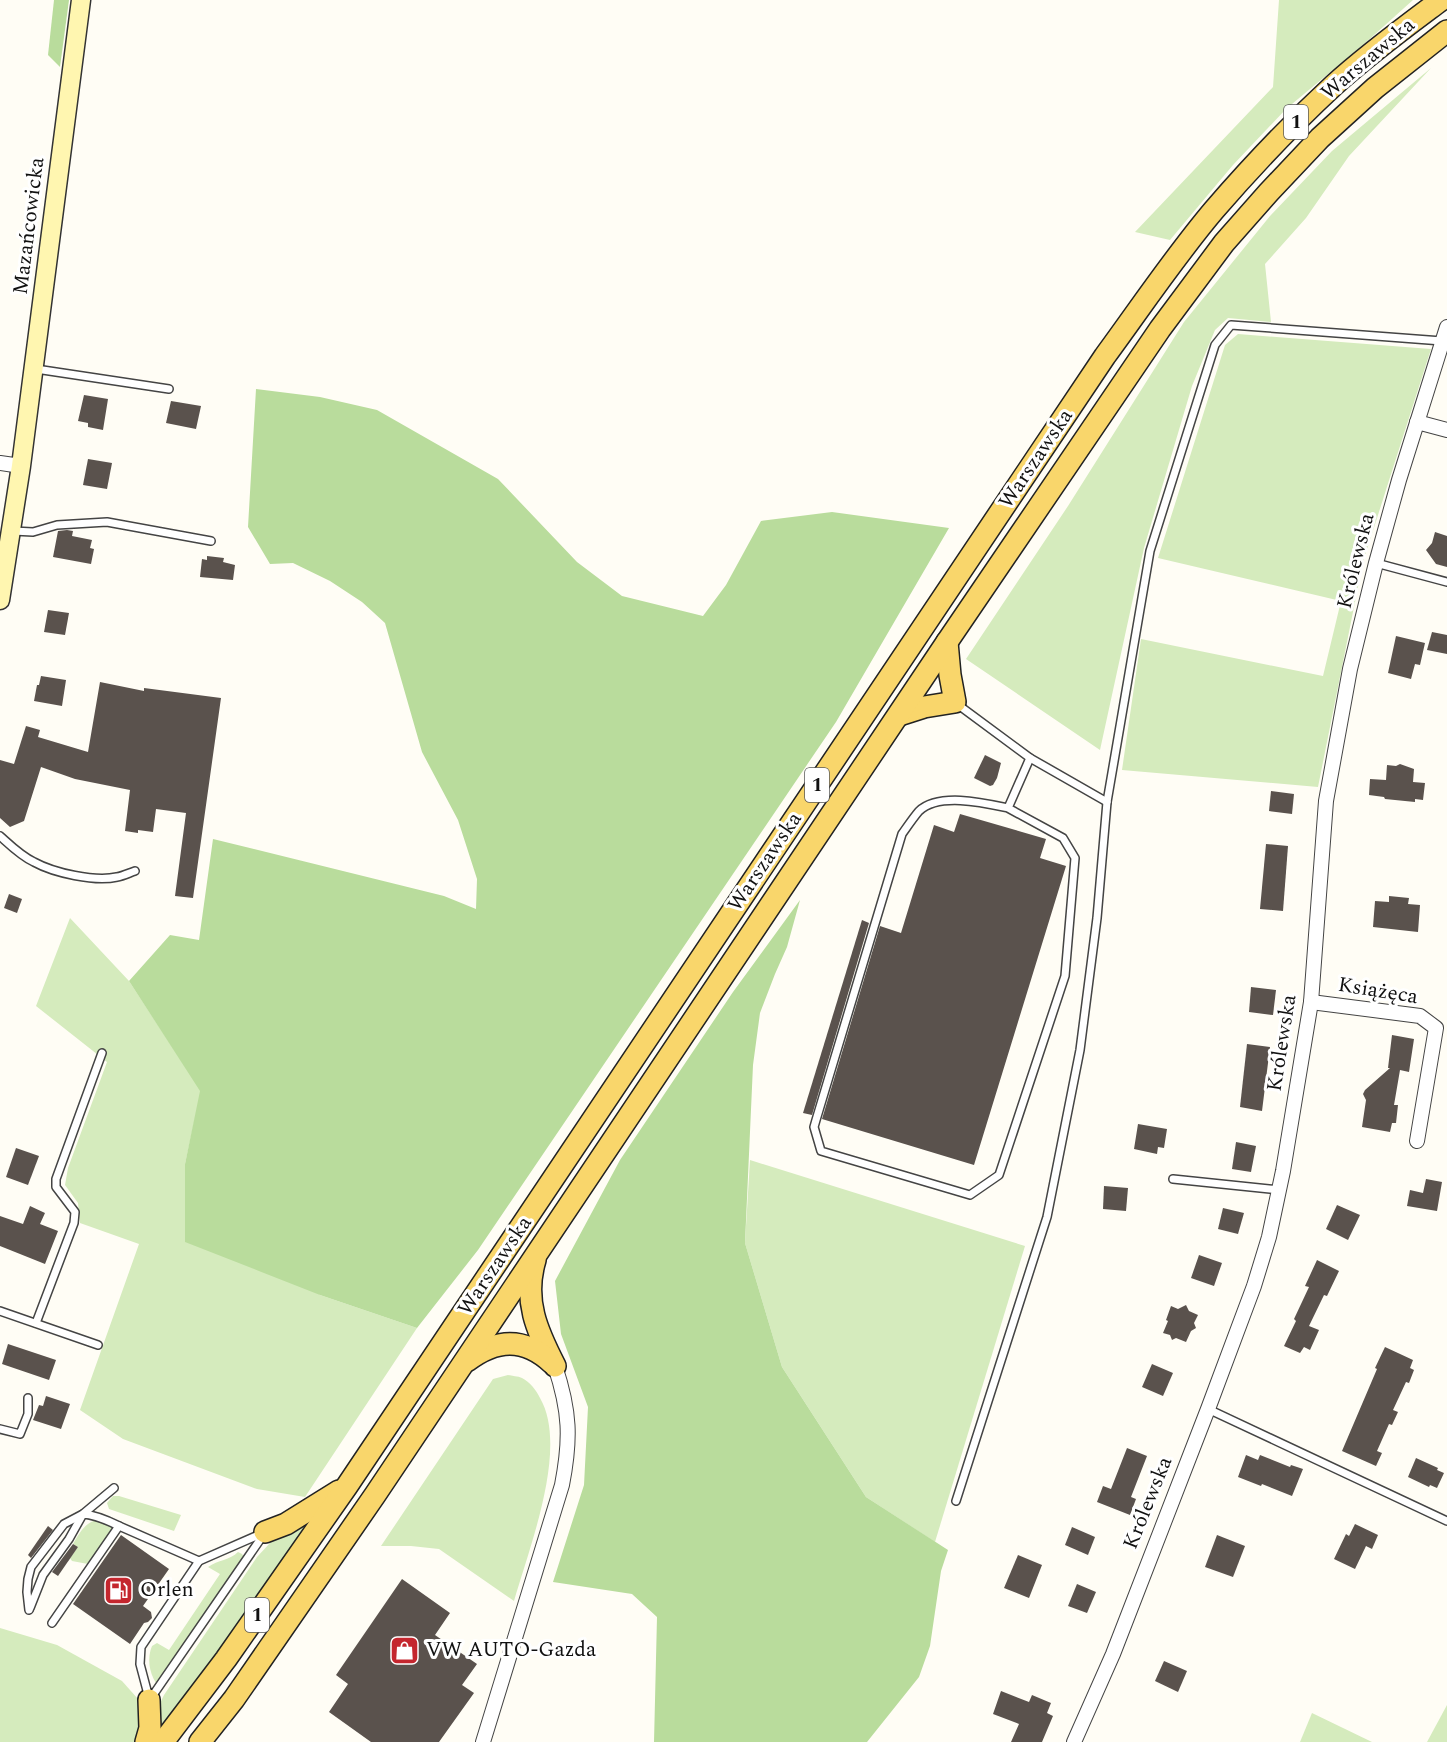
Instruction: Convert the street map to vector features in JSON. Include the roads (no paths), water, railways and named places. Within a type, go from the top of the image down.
[{"type":"main road","name":"Warszawska","points":[[163,1742],[226,1659],[347,1486],[1105,356],[1171,264],[1213,211],[1294,123],[1336,83],[1442,0]]},
{"type":"main road","name":"Warszawska","points":[[200,1742],[234,1699],[286,1625],[1154,338],[1224,243],[1320,138],[1375,88],[1447,31]]},
{"type":"main road","points":[[898,715],[924,707],[955,702],[947,642]]},
{"type":"main road","points":[[537,1254],[531,1281],[532,1308],[538,1333],[555,1366]]},
{"type":"main road","points":[[457,1373],[466,1361],[478,1352],[506,1344],[531,1348],[555,1366]]},
{"type":"main road","points":[[265,1532],[286,1524],[347,1486]]},
{"type":"main road","points":[[146,1742],[150,1728],[149,1700]]},
{"type":"street","name":"Mazańcowicka","points":[[0,600],[21,466],[81,0]]},
{"type":"street","name":"Królewska","points":[[1074,1742],[1113,1654],[1208,1408],[1254,1286],[1269,1237],[1311,1002],[1326,801],[1350,669],[1376,563],[1447,327]]},
{"type":"street","points":[[1417,422],[1447,430]]},
{"type":"street","points":[[0,463],[21,466]]},
{"type":"street","name":"Książęca","points":[[1311,1002],[1420,1016],[1442,1029],[1417,1141]]},
{"type":"street","points":[[483,1742],[562,1485],[568,1458],[567,1412],[555,1366]]},
{"type":"lane","points":[[957,1501],[1047,1217],[1080,1050],[1097,918],[1107,802],[1150,550],[1215,345],[1231,325],[1442,341]]},
{"type":"lane","points":[[33,369],[169,389]]},
{"type":"lane","points":[[11,531],[33,532],[57,525],[107,522],[211,541]]},
{"type":"lane","points":[[1376,563],[1447,582]]},
{"type":"lane","points":[[955,702],[1030,758],[1107,802]]},
{"type":"lane","points":[[1008,808],[1030,758]]},
{"type":"lane","points":[[940,801],[972,801],[1008,808],[1063,838],[1075,858],[1065,976],[999,1175],[970,1195],[821,1151],[814,1127],[902,834],[921,810],[940,801]]},
{"type":"lane","points":[[0,836],[34,862],[58,871],[89,878],[115,878],[135,871]]},
{"type":"lane","points":[[36,1323],[74,1223],[75,1212],[56,1186],[56,1179],[102,1053]]},
{"type":"lane","points":[[1173,1179],[1279,1190]]},
{"type":"lane","points":[[0,1311],[98,1345]]},
{"type":"lane","points":[[0,1429],[20,1434],[28,1414],[28,1398]]},
{"type":"lane","points":[[1208,1408],[1447,1521]]},
{"type":"lane","points":[[83,1514],[69,1539],[43,1575],[29,1610],[27,1592],[31,1567],[64,1524],[83,1514],[114,1488]]},
{"type":"lane","points":[[83,1514],[106,1519],[198,1561]]},
{"type":"lane","points":[[52,1623],[119,1526]]},
{"type":"lane","points":[[149,1700],[140,1664],[141,1647],[198,1561],[265,1532]]},
{"type":"lane","points":[[149,1700],[265,1532]]},
{"type":"place","name":"Orlen","points":[[119,1590]]},
{"type":"place","name":"VW AUTO-Gazda","points":[[405,1650]]}]
